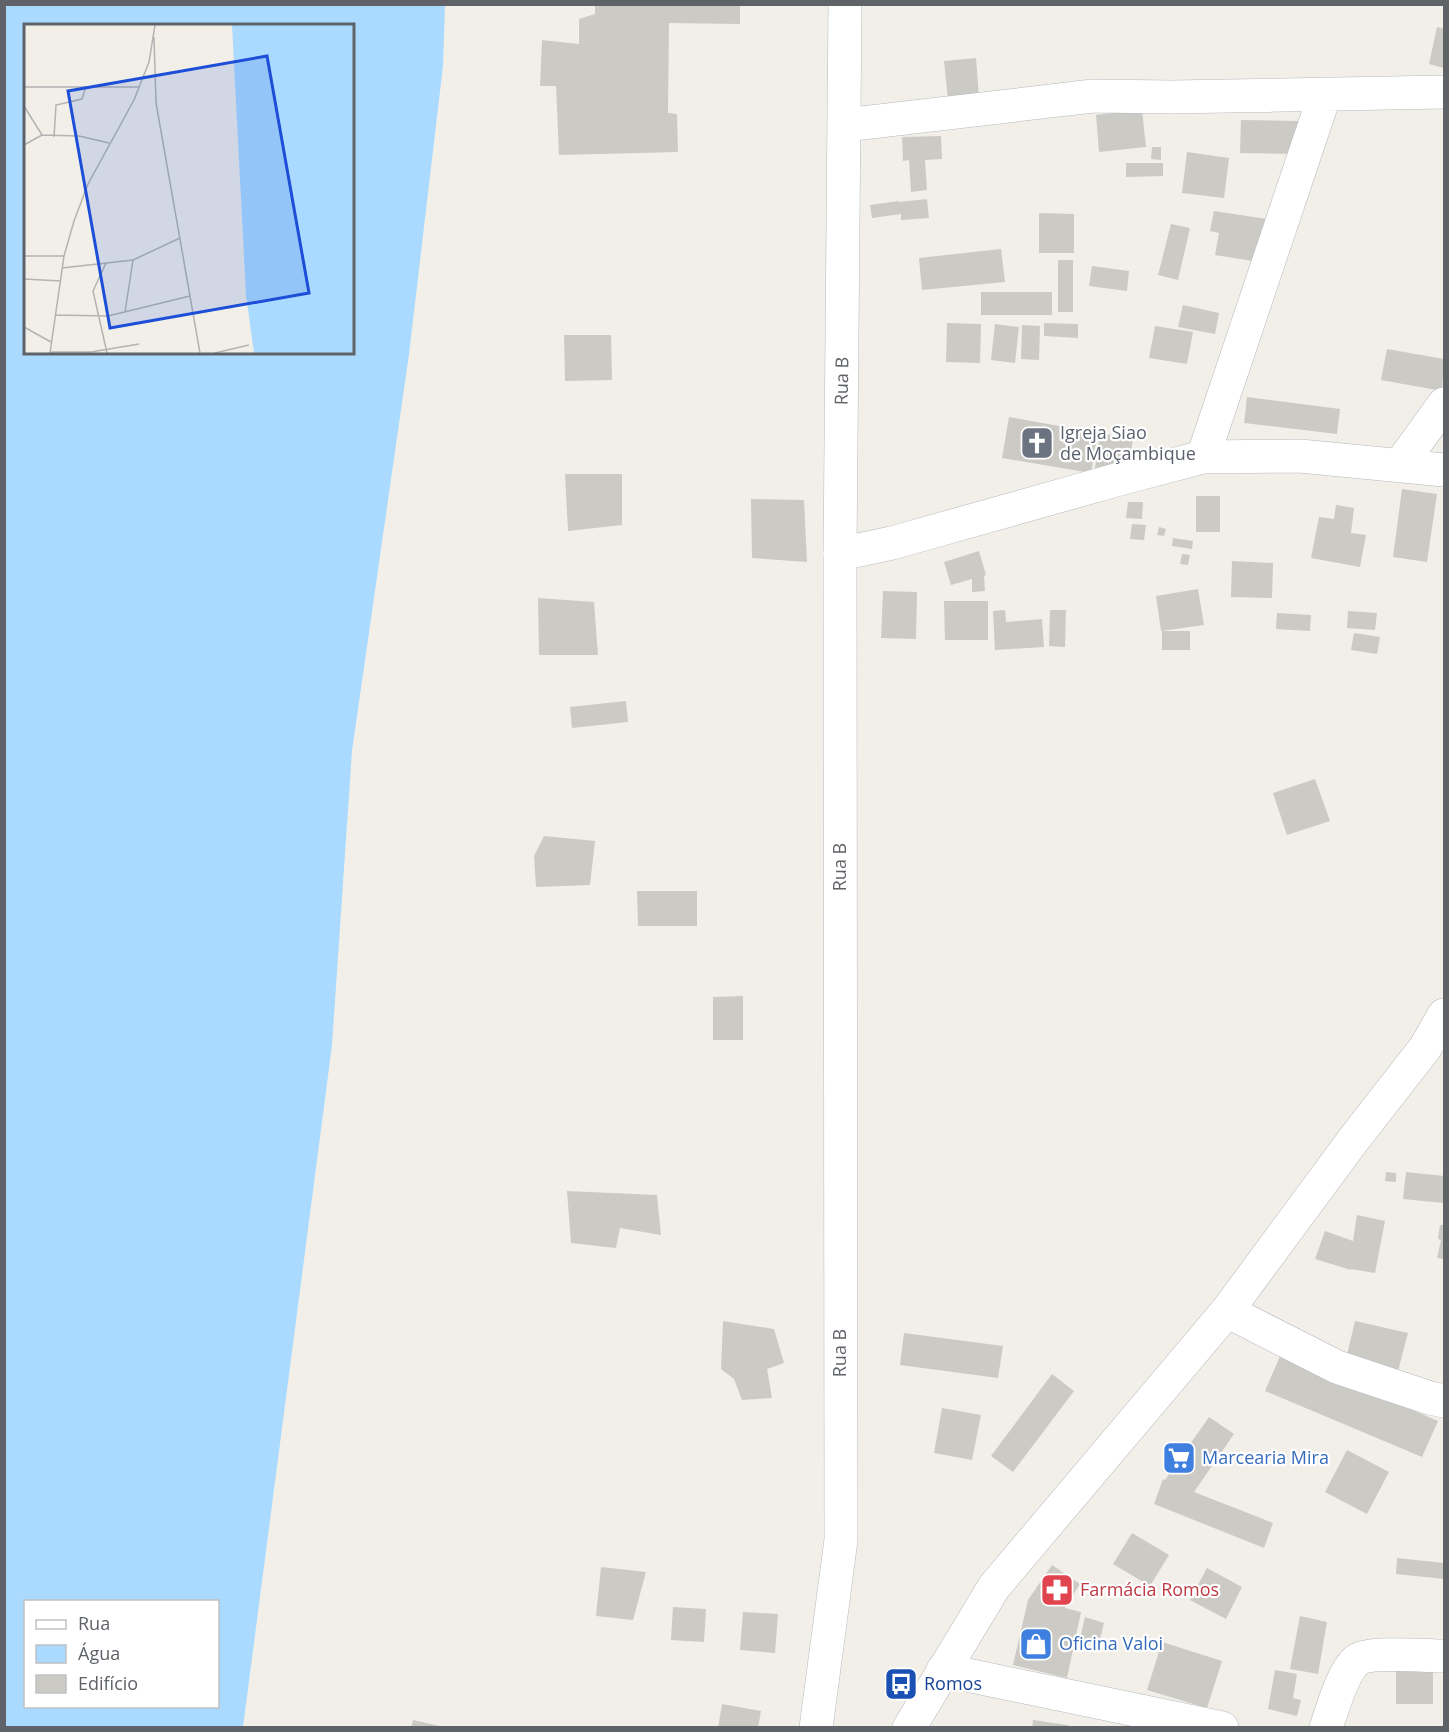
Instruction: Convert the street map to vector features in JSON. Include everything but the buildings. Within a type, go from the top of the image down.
[{"type":"street","name":"Rua B","points":[[816,1728],[841,1540],[840,554],[845,4]]},
{"type":"street","points":[[845,125],[1093,96],[1172,97],[1444,92]]},
{"type":"street","points":[[1203,457],[1325,94]]},
{"type":"street","points":[[1400,465],[1444,404]]},
{"type":"street","points":[[840,554],[892,543],[1123,477],[1203,457],[1300,456],[1444,470]]},
{"type":"street","points":[[909,1728],[994,1587],[1227,1311],[1354,1139],[1425,1048],[1444,1015]]},
{"type":"street","points":[[1227,1311],[1337,1367],[1444,1401]]},
{"type":"street","points":[[1326,1728],[1349,1669],[1358,1659],[1371,1655],[1444,1656]]},
{"type":"street","points":[[943,1670],[1222,1728]]},
{"type":"water","points":[[5,4],[445,5],[443,66],[409,354],[352,751],[332,1045],[243,1727],[5,1727]]},
{"type":"place","name":"Igreja Siao de Moçambique","points":[[1037,443]]},
{"type":"place","name":"Marcearia Mira","points":[[1179,1458]]},
{"type":"place","name":"Farmácia Romos","points":[[1057,1590]]},
{"type":"place","name":"Oficina Valoi","points":[[1036,1644]]},
{"type":"place","name":"Romos","points":[[901,1684]]}]
